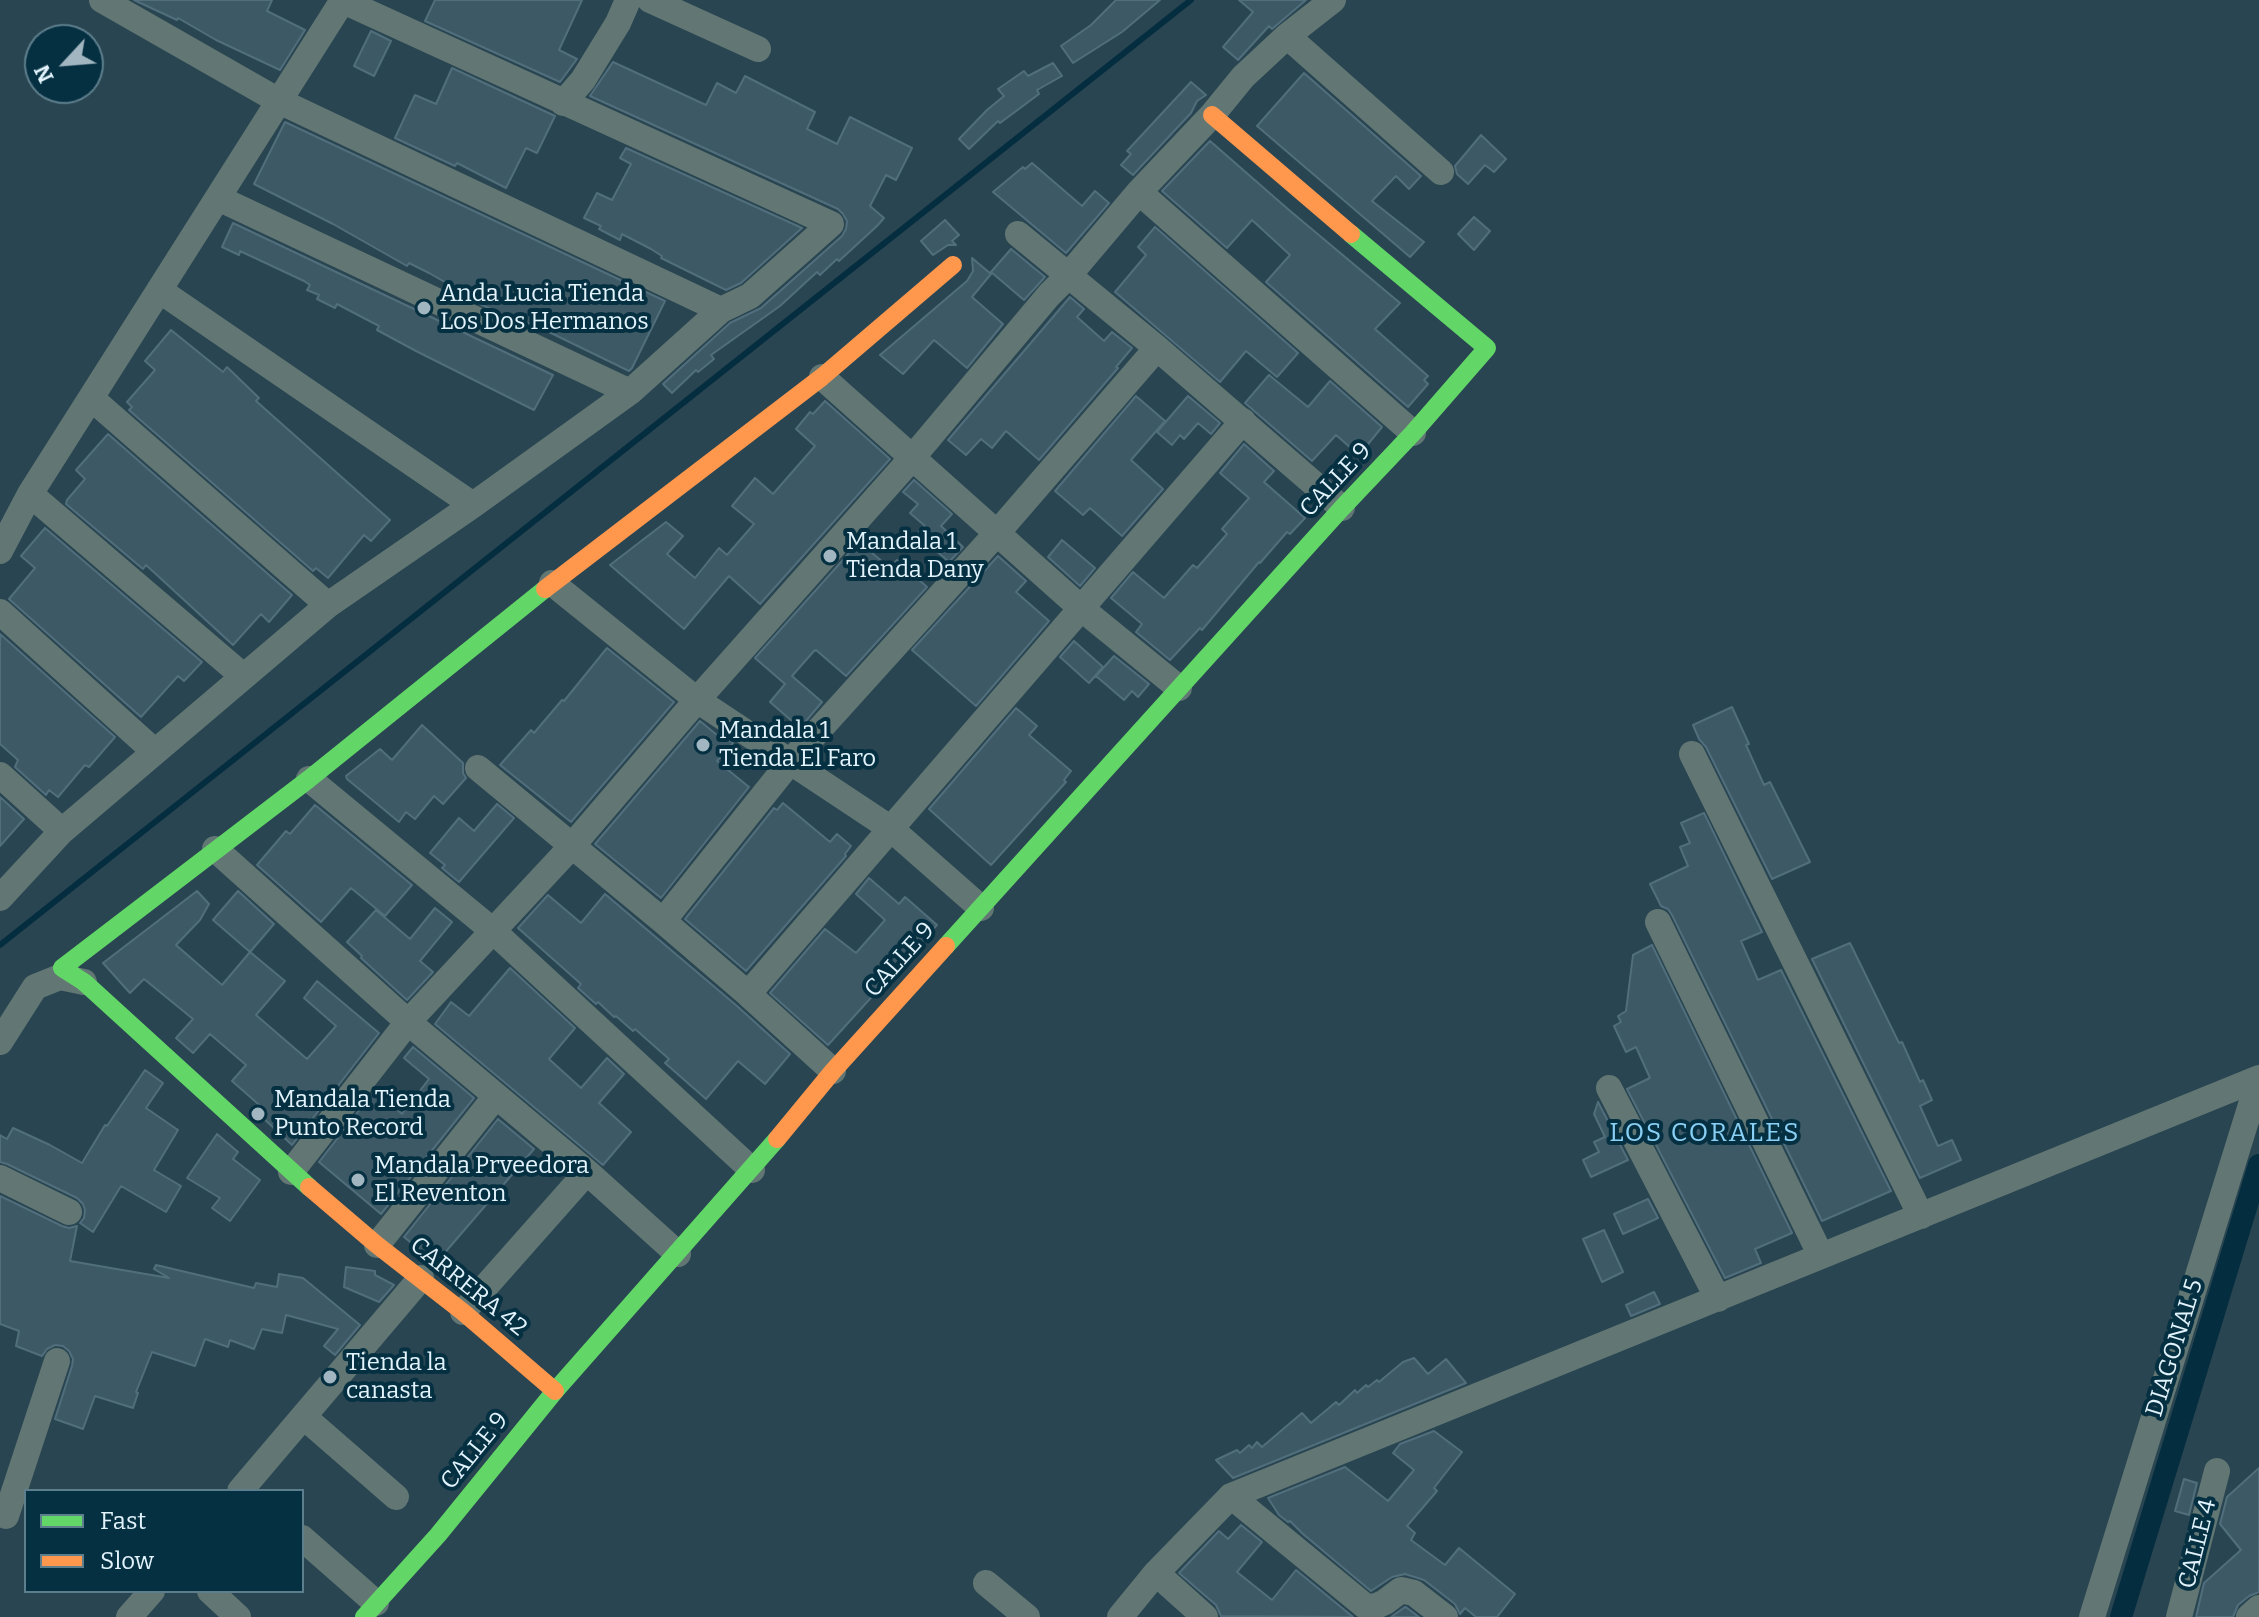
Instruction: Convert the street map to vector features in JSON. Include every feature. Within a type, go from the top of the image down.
[{"type":"street","points":[[102,0],[279,101],[721,310]]},
{"type":"street","points":[[0,551],[30,494],[342,0],[831,224],[750,296],[721,310],[630,392],[328,605],[62,831],[0,898]]},
{"type":"street","points":[[563,103],[583,80],[618,23],[628,0]]},
{"type":"street","points":[[650,0],[758,49]]},
{"type":"street","points":[[291,1172],[408,1022],[572,846],[912,458],[1139,192],[1212,115],[1243,77],[1287,36],[1333,0]]},
{"type":"street","points":[[1287,36],[1441,172]]},
{"type":"street","name":"CALLE 9","points":[[370,1610],[438,1535],[555,1391],[752,1170],[833,1071],[1487,348],[1212,115]]},
{"type":"street","points":[[1139,192],[1413,433]]},
{"type":"street","points":[[218,198],[630,392]]},
{"type":"street","points":[[1018,234],[1157,348],[1342,508]]},
{"type":"street","points":[[0,1042],[35,987],[73,975],[215,849],[309,779],[552,583],[822,377],[953,265]]},
{"type":"street","points":[[159,290],[473,505]]},
{"type":"street","points":[[663,921],[790,762],[997,533],[1157,348]]},
{"type":"street","points":[[822,377],[1082,609],[1179,688]]},
{"type":"street","points":[[91,398],[328,605]]},
{"type":"street","points":[[748,994],[1243,421]]},
{"type":"street","points":[[30,494],[243,676]]},
{"type":"street","points":[[552,583],[697,700],[890,828],[981,908]]},
{"type":"street","points":[[0,612],[154,751]]},
{"type":"street","points":[[1692,754],[1921,1216]]},
{"type":"street","points":[[478,768],[663,921],[833,1071]]},
{"type":"street","points":[[0,775],[62,831]]},
{"type":"street","points":[[309,779],[492,930],[752,1170]]},
{"type":"street","points":[[215,849],[408,1022],[587,1172],[678,1254]]},
{"type":"street","points":[[1658,922],[1821,1256]]},
{"type":"street","name":"CARRERA 42","points":[[73,975],[291,1172],[555,1391]]},
{"type":"street","points":[[1120,1617],[1156,1573],[1231,1496],[2259,1078]]},
{"type":"street","name":"DIAGONAL 5","points":[[2092,1617],[2259,1078]]},
{"type":"street","points":[[1609,1088],[1718,1299]]},
{"type":"street","points":[[377,1245],[496,1096]]},
{"type":"street","points":[[463,1312],[587,1172]]},
{"type":"street","points":[[0,1178],[69,1212]]},
{"type":"street","points":[[246,1489],[421,1278]]},
{"type":"street","points":[[11,1518],[57,1361]]},
{"type":"street","points":[[304,1417],[396,1497]]},
{"type":"street","name":"CALLE 4","points":[[2179,1617],[2217,1471]]},
{"type":"street","points":[[1231,1496],[1365,1606],[1374,1607],[1401,1590],[1414,1593],[1445,1617]]},
{"type":"street","points":[[304,1540],[370,1610]]},
{"type":"street","points":[[1156,1573],[1205,1617]]},
{"type":"street","points":[[986,1583],[1027,1617]]},
{"type":"street","points":[[129,1617],[150,1593]]},
{"type":"street","points":[[212,1593],[238,1617]]},
{"type":"street","points":[[2249,1617],[2259,1608]]},
{"type":"building","points":[[134,0],[272,0],[267,11],[305,30],[280,70],[178,18]]},
{"type":"building","points":[[435,0],[582,0],[559,50],[577,59],[560,82],[425,21]]},
{"type":"building","points":[[1116,0],[1160,0],[1122,32],[1073,63],[1061,46],[1091,25]]},
{"type":"building","points":[[1239,0],[1306,0],[1272,29],[1269,26],[1238,60],[1223,47],[1253,12]]},
{"type":"building","points":[[371,31],[391,41],[374,76],[354,66]]},
{"type":"building","points":[[613,62],[706,105],[717,83],[736,93],[745,76],[815,112],[807,129],[837,144],[850,117],[912,148],[896,180],[886,175],[870,206],[884,218],[877,226],[839,261],[837,259],[820,275],[817,272],[780,306],[711,355],[714,359],[698,372],[696,370],[672,393],[663,384],[730,323],[761,308],[842,236],[847,221],[838,209],[590,96]]},
{"type":"building","points":[[1053,63],[1062,76],[1037,90],[1039,94],[1000,123],[998,121],[969,149],[959,139],[1004,96],[998,89],[1024,71],[1028,76]]},
{"type":"building","points":[[452,68],[555,116],[537,153],[526,148],[506,188],[457,163],[455,166],[395,138],[415,95],[436,104]]},
{"type":"building","points":[[1304,73],[1421,176],[1409,189],[1396,176],[1372,201],[1424,242],[1410,257],[1257,126]]},
{"type":"building","points":[[1191,82],[1206,95],[1197,101],[1191,113],[1133,175],[1121,165],[1131,154],[1127,151]]},
{"type":"building","points":[[285,122],[665,301],[632,368],[629,371],[448,289],[450,285],[429,273],[409,263],[407,266],[254,184]]},
{"type":"building","points":[[1481,135],[1506,159],[1494,172],[1485,165],[1468,184],[1457,174],[1455,166]]},
{"type":"building","points":[[1210,141],[1400,303],[1375,329],[1428,376],[1424,380],[1428,384],[1408,407],[1266,282],[1290,255],[1252,220],[1227,248],[1162,191]]},
{"type":"building","points":[[626,148],[802,228],[741,283],[726,290],[661,258],[651,249],[622,234],[620,240],[584,218],[597,193],[612,200],[631,164],[620,158]]},
{"type":"building","points":[[1032,163],[1082,206],[1095,191],[1109,203],[1066,253],[993,192]]},
{"type":"building","points":[[1474,217],[1490,231],[1474,250],[1458,234]]},
{"type":"building","points":[[945,220],[959,235],[952,241],[956,245],[948,245],[933,255],[921,241]]},
{"type":"building","points":[[233,223],[553,375],[534,410],[416,351],[377,330],[379,326],[337,304],[335,308],[317,299],[319,295],[307,290],[310,285],[304,281],[240,251],[239,255],[222,247]]},
{"type":"building","points":[[1155,227],[1298,353],[1277,377],[1246,351],[1220,382],[1115,292],[1146,255],[1138,247]]},
{"type":"building","points":[[1011,249],[1045,277],[1024,300],[991,272]]},
{"type":"building","points":[[972,258],[991,274],[972,297],[1003,324],[967,368],[934,340],[903,374],[880,355],[967,281],[973,271]]},
{"type":"building","points":[[1070,297],[1084,309],[1077,317],[1104,341],[1112,332],[1132,348],[1039,460],[1006,431],[992,448],[981,439],[966,455],[948,440]]},
{"type":"building","points":[[171,330],[223,372],[227,367],[259,398],[256,401],[390,520],[371,541],[364,535],[328,578],[316,568],[313,571],[129,410],[132,407],[127,402],[155,370],[145,361]]},
{"type":"building","points":[[1269,375],[1308,407],[1330,381],[1382,427],[1359,455],[1336,435],[1312,461],[1245,403]]},
{"type":"building","points":[[1136,396],[1165,421],[1131,460],[1163,489],[1122,536],[1090,508],[1083,515],[1055,491]]},
{"type":"building","points":[[1188,396],[1220,423],[1211,434],[1198,423],[1184,439],[1180,435],[1172,445],[1157,432]]},
{"type":"building","points":[[825,401],[890,459],[760,604],[729,576],[684,629],[610,565],[666,522],[683,536],[667,554],[695,578],[719,548],[727,555],[754,524],[732,506],[755,478],[773,494],[815,446],[796,429],[810,412],[813,414]]},
{"type":"building","points":[[108,434],[292,595],[269,622],[261,614],[233,645],[146,565],[143,569],[66,504],[85,479],[76,470]]},
{"type":"building","points":[[1244,444],[1274,471],[1264,482],[1305,518],[1290,534],[1287,532],[1202,630],[1200,628],[1170,660],[1136,632],[1142,624],[1111,598],[1133,572],[1164,598],[1193,565],[1197,568],[1227,534],[1222,529],[1249,498],[1220,473]]},
{"type":"building","points":[[914,480],[952,514],[941,526],[963,547],[949,562],[917,534],[925,526],[910,513],[918,504],[903,492]]},
{"type":"building","points":[[45,528],[202,662],[184,681],[178,676],[141,717],[9,599],[35,568],[21,556]]},
{"type":"building","points":[[1062,540],[1095,568],[1080,586],[1048,557]]},
{"type":"building","points":[[859,542],[890,568],[897,560],[927,587],[846,676],[814,651],[792,676],[822,702],[800,728],[770,702],[785,684],[755,658]]},
{"type":"building","points":[[998,556],[1026,581],[1016,592],[1049,621],[976,706],[912,650]]},
{"type":"building","points":[[0,634],[115,737],[89,767],[85,765],[58,797],[49,790],[46,795],[15,767],[18,760],[0,744]]},
{"type":"building","points":[[1074,641],[1103,667],[1089,683],[1060,657]]},
{"type":"building","points":[[607,648],[674,702],[571,822],[500,765],[531,730],[534,733],[564,701]]},
{"type":"building","points":[[1114,656],[1149,684],[1138,697],[1132,691],[1124,700],[1096,676]]},
{"type":"building","points":[[1732,707],[1764,785],[1770,782],[1810,862],[1772,879],[1693,725]]},
{"type":"building","points":[[1016,708],[1037,726],[1029,735],[1071,771],[1064,780],[1066,782],[991,865],[929,809]]},
{"type":"building","points":[[700,721],[718,736],[733,743],[717,761],[749,787],[661,898],[595,844]]},
{"type":"building","points":[[422,725],[463,763],[466,778],[443,804],[434,796],[415,819],[406,812],[399,822],[346,776],[380,749],[392,760]]},
{"type":"building","points":[[0,797],[24,819],[0,846]]},
{"type":"building","points":[[783,803],[830,842],[837,834],[851,846],[846,856],[746,971],[685,919],[774,808],[777,810]]},
{"type":"building","points":[[497,804],[514,818],[459,882],[430,853],[459,818],[474,831]]},
{"type":"building","points":[[315,805],[412,885],[385,916],[351,888],[321,922],[257,865],[286,831],[290,834]]},
{"type":"building","points":[[1704,813],[1762,932],[1741,941],[1758,980],[1781,970],[1891,1191],[1822,1221],[1672,915],[1661,906],[1650,884],[1688,866],[1680,847],[1690,843],[1681,823]]},
{"type":"building","points":[[869,878],[899,904],[905,897],[937,925],[828,1045],[770,993],[825,929],[856,953],[885,920],[856,894]]},
{"type":"building","points":[[197,891],[209,904],[200,920],[176,945],[222,985],[250,952],[285,981],[256,1015],[307,1059],[336,1026],[304,998],[317,981],[379,1033],[292,1145],[261,1116],[265,1110],[232,1081],[246,1065],[210,1034],[193,1053],[176,1038],[193,1019],[144,979],[130,993],[103,963]]},
{"type":"building","points":[[238,891],[274,924],[250,952],[213,920]]},
{"type":"building","points":[[605,894],[790,1054],[765,1084],[738,1061],[706,1099],[665,1063],[669,1059],[635,1029],[633,1031],[598,1002],[596,1004],[578,988],[581,984],[518,928],[548,895],[581,923]]},
{"type":"building","points":[[435,908],[452,922],[420,961],[433,972],[407,1000],[347,942],[376,910],[410,939]]},
{"type":"building","points":[[1850,943],[1899,1043],[1902,1042],[1932,1100],[1920,1106],[1938,1146],[1952,1140],[1961,1160],[1920,1178],[1812,959]]},
{"type":"building","points":[[1652,945],[1792,1233],[1755,1249],[1761,1263],[1725,1278],[1627,1089],[1650,1078],[1636,1047],[1626,1052],[1614,1026],[1621,1022],[1618,1016],[1626,1011],[1633,955]]},
{"type":"building","points":[[510,968],[575,1028],[549,1059],[581,1088],[607,1058],[624,1074],[599,1103],[631,1132],[603,1165],[435,1024],[451,1002],[469,1016]]},
{"type":"building","points":[[413,1047],[474,1098],[381,1214],[319,1162],[375,1090],[402,1114],[429,1079],[404,1058]]},
{"type":"building","points":[[145,1070],[163,1083],[146,1108],[178,1130],[154,1170],[181,1186],[166,1212],[121,1186],[93,1232],[80,1223],[85,1210],[77,1198],[0,1162],[0,1135],[7,1139],[13,1128],[82,1163]]},
{"type":"building","points":[[1598,1102],[1628,1160],[1591,1177],[1583,1160],[1599,1152],[1594,1142],[1605,1137],[1594,1114]]},
{"type":"building","points":[[498,1119],[534,1149],[436,1263],[404,1237]]},
{"type":"building","points":[[217,1134],[238,1152],[233,1159],[260,1180],[230,1221],[212,1208],[220,1198],[187,1178]]},
{"type":"building","points":[[0,1196],[62,1226],[77,1226],[70,1261],[169,1278],[154,1269],[156,1265],[254,1288],[256,1283],[277,1287],[279,1274],[303,1278],[360,1325],[335,1355],[324,1346],[338,1329],[286,1315],[282,1333],[262,1329],[254,1349],[230,1340],[228,1347],[205,1339],[195,1366],[152,1352],[133,1408],[95,1396],[83,1429],[55,1419],[73,1359],[63,1346],[55,1345],[42,1356],[16,1346],[19,1331],[0,1324]]},
{"type":"building","points":[[1648,1199],[1658,1218],[1623,1234],[1614,1214]]},
{"type":"building","points":[[1604,1230],[1623,1272],[1602,1282],[1583,1239]]},
{"type":"building","points":[[346,1267],[375,1271],[375,1275],[394,1285],[379,1302],[344,1287]]},
{"type":"building","points":[[1654,1292],[1660,1304],[1631,1316],[1626,1305]]},
{"type":"building","points":[[1414,1358],[1428,1374],[1446,1359],[1466,1383],[1233,1478],[1216,1460],[1237,1450],[1240,1453],[1249,1445],[1252,1448],[1257,1442],[1262,1447],[1302,1413],[1311,1423],[1336,1402],[1339,1405],[1355,1390],[1357,1393],[1366,1385],[1379,1382],[1403,1362]]},
{"type":"building","points":[[1434,1431],[1462,1452],[1434,1488],[1437,1491],[1407,1526],[1415,1533],[1411,1540],[1445,1565],[1459,1548],[1515,1594],[1497,1617],[1476,1617],[1465,1608],[1460,1614],[1455,1604],[1424,1580],[1405,1574],[1392,1577],[1371,1591],[1279,1515],[1268,1498],[1345,1467],[1388,1501],[1414,1470],[1393,1453],[1400,1444]]},
{"type":"building","points":[[2259,1468],[2259,1592],[2238,1605],[2233,1617],[2196,1617],[2204,1583],[2241,1550],[2220,1524],[2227,1497]]},
{"type":"building","points":[[2184,1479],[2197,1483],[2189,1515],[2175,1511]]},
{"type":"building","points":[[1241,1525],[1262,1542],[1237,1572],[1272,1600],[1296,1570],[1353,1617],[1221,1616],[1216,1605],[1179,1573],[1219,1531],[1228,1539]]},
{"type":"building","points":[[1405,1607],[1419,1617],[1391,1617]]},
{"type":"waterway","points":[[0,945],[1191,0]]},
{"type":"waterway","points":[[2121,1617],[2259,1165]]},
{"type":"traffic: fast","points":[[946,946],[1487,348],[1351,234]]},
{"type":"traffic: fast","points":[[309,1187],[84,982],[62,968],[309,779],[545,589]]},
{"type":"traffic: fast","points":[[364,1617],[438,1535],[555,1391],[777,1139]]},
{"type":"traffic: slow","points":[[1212,115],[1351,234]]},
{"type":"traffic: slow","points":[[545,589],[822,377],[953,265]]},
{"type":"traffic: slow","points":[[777,1139],[833,1071],[946,946]]},
{"type":"traffic: slow","points":[[309,1187],[555,1391]]},
{"type":"place","name":"Anda Lucia Tienda Los Dos Hermanos","points":[[424,308]]},
{"type":"place","name":"Mandala 1 Tienda Dany","points":[[830,556]]},
{"type":"place","name":"Mandala 1 Tienda El Faro","points":[[703,745]]},
{"type":"place","name":"Mandala Tienda Punto Record","points":[[258,1114]]},
{"type":"place","name":"Mandala Prveedora El Reventon","points":[[358,1180]]},
{"type":"place","name":"Tienda la canasta","points":[[330,1377]]},
{"type":"district","name":"LOS CORALES","points":[[1705,1134]]}]
